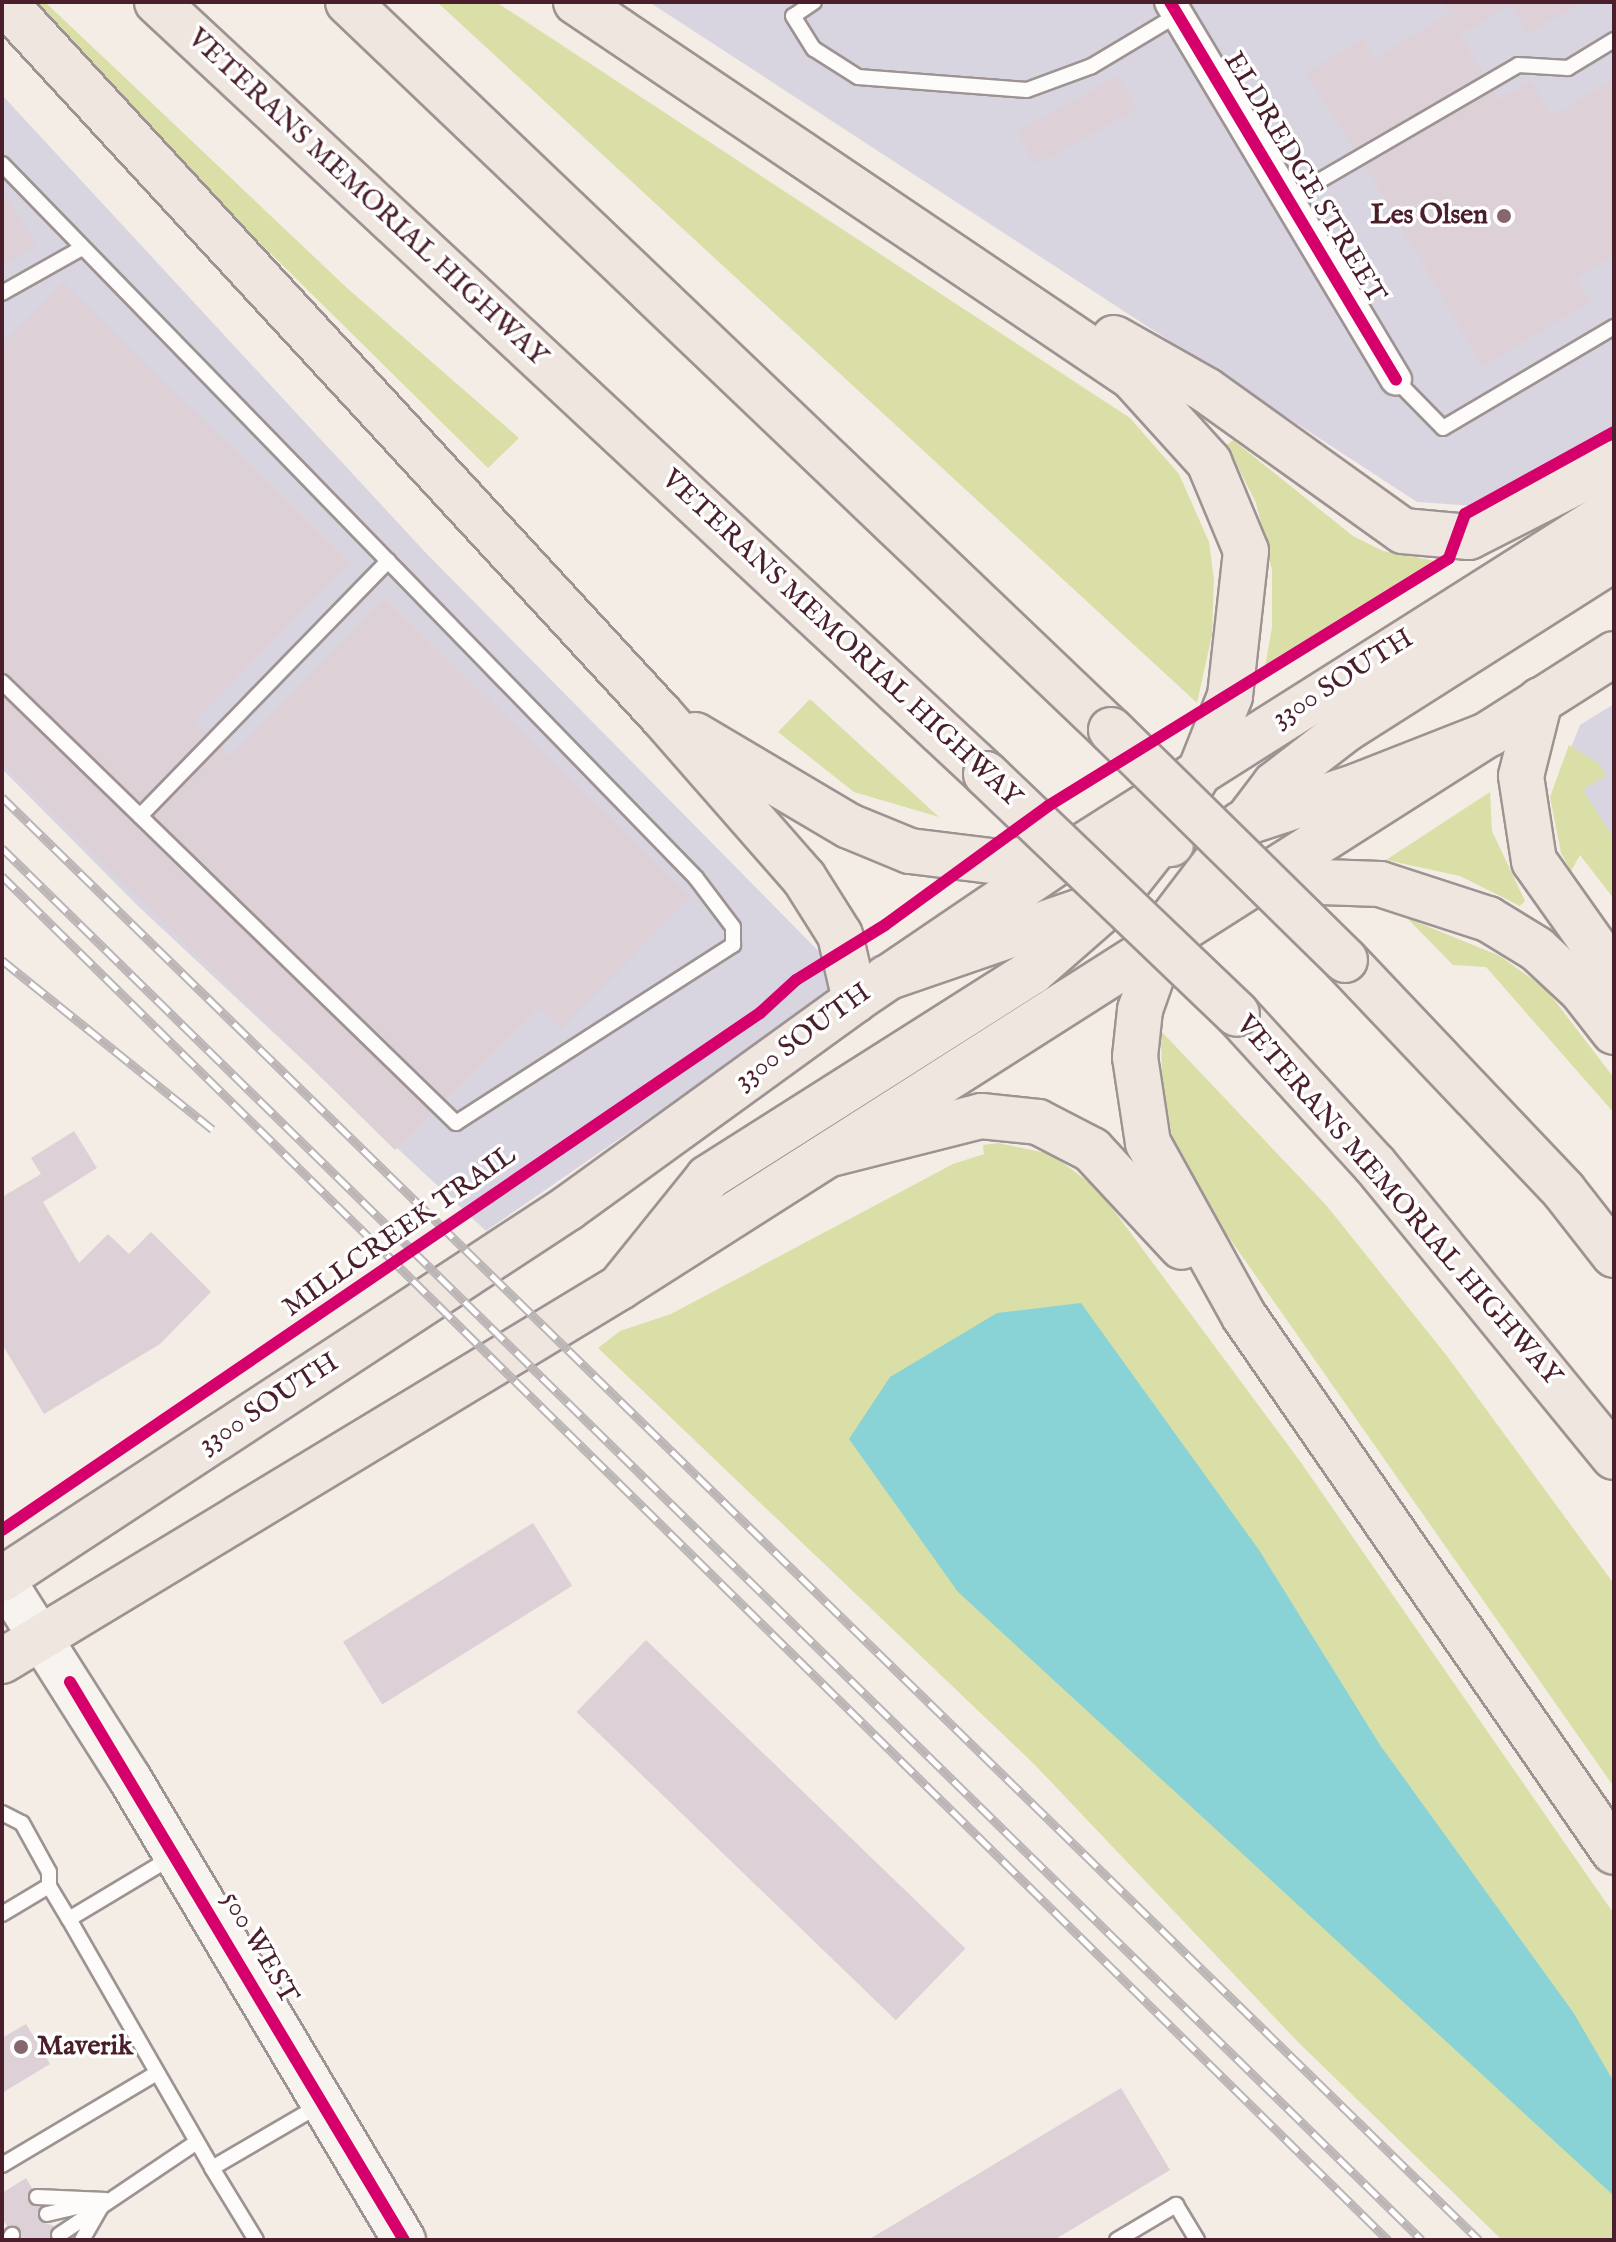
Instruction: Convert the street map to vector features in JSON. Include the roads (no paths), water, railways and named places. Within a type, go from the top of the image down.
[{"type":"main road","points":[[4,2],[662,716],[804,878],[871,989],[1113,901],[1197,882],[1268,879],[1380,884],[1488,919],[1537,949],[1582,991],[1614,1032]]},
{"type":"main road","name":"VETERANS MEMORIAL HIGHWAY","points":[[157,2],[986,774],[1237,1014],[1375,1165],[1614,1457]]},
{"type":"main road","points":[[348,2],[1111,730],[1345,960],[1564,1191],[1614,1255]]},
{"type":"main road","points":[[576,2],[931,237],[1132,377],[1209,462],[1246,551],[1234,677],[1201,769],[1154,849],[1113,901],[1032,972],[708,1178],[620,1287]]},
{"type":"main road","points":[[931,237],[1206,390],[1403,531],[1469,537],[1614,463]]},
{"type":"main road","name":"3300 SOUTH","points":[[2,1579],[568,1208],[871,989],[1064,858],[1614,510]]},
{"type":"main road","points":[[1614,559],[1346,729],[1275,784],[1197,882],[1158,946],[1138,1022],[1135,1057],[1141,1115],[1164,1179],[1244,1316],[1614,1852]]},
{"type":"main road","points":[[2,1661],[620,1287],[1268,879],[1614,654]]},
{"type":"main road","points":[[1540,700],[1521,776],[1534,861],[1614,974]]},
{"type":"main road","points":[[662,716],[882,842],[974,861],[1064,858],[1154,849],[1357,786],[1490,734]]},
{"type":"main road","points":[[831,1154],[981,1116],[1038,1122],[1092,1150],[1244,1316]]},
{"type":"main road","name":"500 WEST","points":[[2,1579],[42,1637],[176,1855],[404,2240]]},
{"type":"street","name":"ELDREDGE STREET","points":[[1174,8],[1396,380]]},
{"type":"lane","points":[[814,2],[793,16],[814,49],[858,77],[1027,90],[1092,66],[1174,8]]},
{"type":"lane","points":[[1288,199],[1518,65],[1568,68],[1614,40]]},
{"type":"lane","points":[[2,164],[696,878],[733,927],[733,945],[456,1123],[2,682]]},
{"type":"lane","points":[[2,293],[82,248]]},
{"type":"lane","points":[[1396,380],[1443,428],[1614,327]]},
{"type":"lane","points":[[140,816],[388,561]]},
{"type":"lane","points":[[2,1813],[22,1823],[49,1872],[49,1886],[256,2240]]},
{"type":"lane","points":[[69,1919],[176,1855]]},
{"type":"lane","points":[[4,1911],[49,1886]]},
{"type":"lane","points":[[2,2165],[157,2073]]},
{"type":"lane","points":[[212,2168],[323,2103]]},
{"type":"lane","points":[[59,2235],[106,2200],[197,2142]]},
{"type":"lane","points":[[37,2197],[106,2200]]},
{"type":"lane","points":[[47,2214],[106,2200]]},
{"type":"lane","points":[[82,2240],[106,2200]]},
{"type":"lane","points":[[92,2240],[106,2200]]},
{"type":"lane","points":[[1117,2240],[1176,2205],[1197,2240]]},
{"type":"water","points":[[1081,1303],[1259,1550],[1380,1745],[1573,2012],[1614,2082],[1614,2196],[958,1592],[849,1439],[890,1377],[997,1313]]},
{"type":"railway","points":[[2,797],[1479,2240]]},
{"type":"railway","points":[[2,848],[1422,2240]]},
{"type":"railway","points":[[2,876],[1388,2240]]},
{"type":"railway","points":[[2,960],[212,1129]]},
{"type":"place","name":"Les Olsen","points":[[1504,216]]},
{"type":"place","name":"Maverik","points":[[21,2047]]}]
